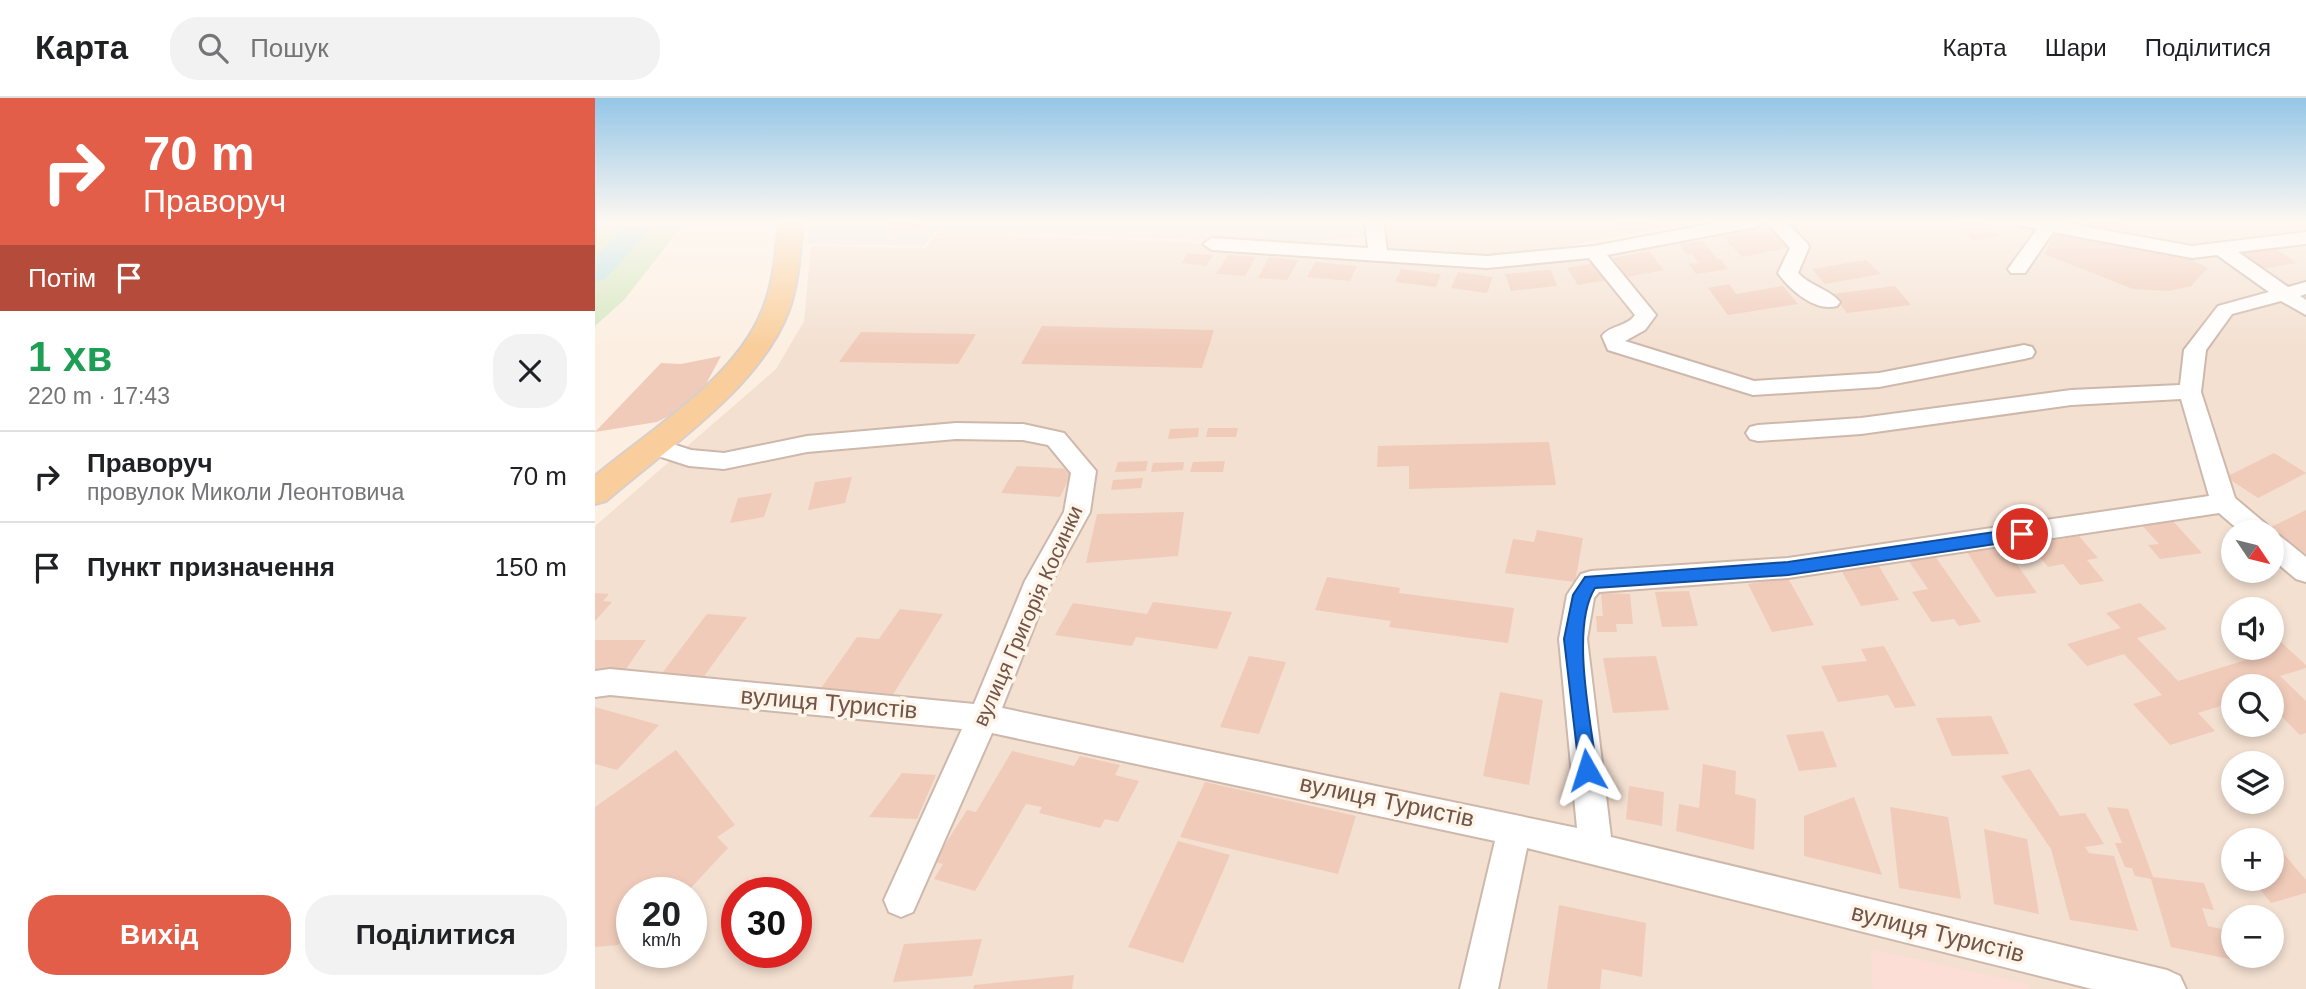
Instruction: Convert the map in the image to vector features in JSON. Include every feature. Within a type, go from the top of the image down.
[{"type":"main road","points":[[595,492],[654,446],[741,365],[771,320],[781,292],[785,263]]},
{"type":"street","points":[[1603,263],[1646,315],[1638,326],[1613,336],[1616,345],[1753,388],[1879,380],[2024,352]]},
{"type":"street","points":[[1793,263],[1788,273],[1793,281],[1830,302]]},
{"type":"street","points":[[2018,269],[2022,263]]},
{"type":"street","points":[[2245,263],[2295,291],[2306,309]]},
{"type":"street","points":[[2244,520],[2224,503],[2190,392],[2195,350],[2225,310],[2295,291]]},
{"type":"street","points":[[1758,433],[1874,425],[2074,395],[2136,391],[2190,392]]},
{"type":"street","name":"вулиця Григорія Косинки","points":[[654,446],[689,458],[725,461],[807,444],[956,431],[1023,432],[1056,439],[1084,471],[1077,512],[1039,581],[983,718],[901,900]]},
{"type":"street","points":[[1596,848],[1573,639],[1581,595],[1591,582],[1788,568],[2224,503]]},
{"type":"street","points":[[2284,554],[2306,572]]},
{"type":"street","name":"вулиця Туристів","points":[[595,684],[610,682],[983,718],[1514,829],[2167,989]]},
{"type":"street","points":[[1479,989],[1514,829]]},
{"type":"shaded area","points":[[809,263],[1436,263],[1499,267],[1534,263],[2306,263],[2306,989],[595,989],[595,526],[776,369],[804,321]]},
{"type":"shaded area","points":[[1871,949],[2028,984],[2029,989],[1873,989]]},
{"type":"green space","points":[[595,263],[653,263],[624,300],[595,326]]},
{"type":"building","points":[[1181,263],[1208,263],[1206,266]]},
{"type":"building","points":[[1223,263],[1253,263],[1245,276],[1216,274]]},
{"type":"building","points":[[1266,263],[1297,263],[1287,280],[1258,278]]},
{"type":"building","points":[[1315,263],[1357,266],[1350,281],[1307,277]]},
{"type":"building","points":[[1594,263],[1607,280],[1578,285],[1567,268]]},
{"type":"building","points":[[1616,263],[1658,263],[1664,270],[1627,277]]},
{"type":"building","points":[[1723,263],[1728,269],[1696,274],[1689,264]]},
{"type":"building","points":[[1869,263],[1881,274],[1825,284],[1812,269]]},
{"type":"building","points":[[2066,263],[2197,263],[2208,268],[2191,286],[2169,291],[2133,289]]},
{"type":"building","points":[[2251,263],[2297,263],[2260,269]]},
{"type":"building","points":[[1401,269],[1441,274],[1436,287],[1395,282]]},
{"type":"building","points":[[1551,270],[1557,286],[1511,291],[1505,274]]},
{"type":"building","points":[[1458,272],[1493,277],[1487,293],[1451,288]]},
{"type":"building","points":[[1729,284],[1736,294],[1783,286],[1798,304],[1728,315],[1708,288]]},
{"type":"building","points":[[1895,286],[1911,305],[1847,313],[1832,294]]},
{"type":"building","points":[[1042,326],[1214,330],[1202,368],[1021,364]]},
{"type":"building","points":[[861,332],[976,334],[958,364],[839,362]]},
{"type":"building","points":[[721,356],[697,401],[685,403],[673,414],[657,422],[595,432],[661,363],[681,364]]},
{"type":"building","points":[[1199,428],[1198,437],[1168,439],[1170,429]]},
{"type":"building","points":[[1208,428],[1238,428],[1236,437],[1206,437]]},
{"type":"building","points":[[1549,442],[1556,485],[1409,489],[1409,466],[1377,467],[1378,446]]},
{"type":"building","points":[[2274,453],[2306,473],[2258,498],[2226,477]]},
{"type":"building","points":[[1148,461],[1146,471],[1115,472],[1118,462]]},
{"type":"building","points":[[1225,461],[1223,472],[1190,472],[1193,462]]},
{"type":"building","points":[[1184,462],[1183,470],[1151,472],[1153,463]]},
{"type":"building","points":[[1017,466],[1074,469],[1060,497],[1001,493]]},
{"type":"building","points":[[852,477],[845,503],[808,510],[815,482]]},
{"type":"building","points":[[1143,478],[1141,488],[1111,490],[1113,480]]},
{"type":"building","points":[[772,493],[764,517],[730,523],[738,498]]},
{"type":"building","points":[[2306,510],[2306,554],[2284,539],[2284,521]]},
{"type":"building","points":[[1184,512],[1178,556],[1086,563],[1097,514]]},
{"type":"building","points":[[2171,519],[2202,553],[2160,559],[2148,545],[2159,544],[2140,523]]},
{"type":"building","points":[[1537,530],[1583,538],[1575,582],[1505,573],[1513,539],[1534,542]]},
{"type":"building","points":[[2079,536],[2098,558],[2087,560],[2104,581],[2080,585],[2063,564],[2048,567],[2030,544]]},
{"type":"building","points":[[2006,548],[2037,593],[1996,597],[1967,552]]},
{"type":"building","points":[[1932,552],[1981,622],[1959,626],[1954,619],[1932,622],[1912,592],[1928,589],[1906,557]]},
{"type":"building","points":[[1877,563],[1899,600],[1861,606],[1840,568]]},
{"type":"building","points":[[1327,577],[1400,588],[1399,593],[1514,608],[1508,643],[1389,627],[1391,621],[1315,610]]},
{"type":"building","points":[[1788,578],[1814,625],[1772,632],[1748,584]]},
{"type":"building","points":[[1689,591],[1698,626],[1662,627],[1655,592]]},
{"type":"building","points":[[595,593],[609,594],[603,601],[612,602],[595,621]]},
{"type":"building","points":[[1601,593],[1630,594],[1633,624],[1616,624],[1617,632],[1597,632],[1596,616],[1603,616]]},
{"type":"building","points":[[1153,602],[1232,612],[1217,649],[1136,637],[1132,646],[1055,635],[1073,603],[1147,614]]},
{"type":"building","points":[[2140,603],[2167,629],[2137,638],[2178,681],[2246,660],[2284,660],[2284,645],[2306,668],[2284,675],[2221,674],[2221,706],[2198,713],[2215,731],[2170,745],[2133,704],[2162,695],[2124,654],[2087,666],[2067,644],[2121,628],[2106,613]]},
{"type":"building","points":[[900,609],[943,614],[887,704],[817,694],[857,637],[879,639]]},
{"type":"building","points":[[707,614],[747,617],[702,679],[660,676]]},
{"type":"building","points":[[595,640],[646,640],[622,675],[595,674]]},
{"type":"building","points":[[1884,646],[1916,706],[1895,708],[1888,695],[1838,702],[1821,666],[1867,661],[1861,649]]},
{"type":"building","points":[[1249,656],[1286,662],[1259,734],[1220,727]]},
{"type":"building","points":[[1656,656],[1669,710],[1613,713],[1603,658]]},
{"type":"building","points":[[2284,680],[2306,701],[2306,733],[2300,735],[2284,719]]},
{"type":"building","points":[[1500,692],[1543,700],[1529,785],[1483,776]]},
{"type":"building","points":[[595,707],[659,725],[617,770],[595,764]]},
{"type":"building","points":[[1991,716],[2009,754],[1952,756],[1936,718]]},
{"type":"building","points":[[1823,731],[1837,767],[1799,771],[1786,735]]},
{"type":"building","points":[[676,750],[735,825],[717,837],[728,848],[701,877],[616,877],[616,945],[595,947],[595,807]]},
{"type":"building","points":[[1012,751],[1074,766],[1080,756],[1120,765],[1115,775],[1139,781],[1118,822],[1105,819],[1100,828],[1039,813],[1042,807],[1026,804],[975,891],[934,879],[943,864],[934,862],[967,810],[976,812]]},
{"type":"building","points":[[1703,764],[1736,771],[1735,794],[1756,799],[1754,850],[1676,831],[1679,804],[1699,808]]},
{"type":"building","points":[[2030,769],[2060,816],[2085,813],[2104,844],[2085,847],[2089,853],[2114,856],[2138,931],[2070,920],[2051,849],[2001,776]]},
{"type":"building","points":[[902,773],[936,775],[917,819],[869,817]]},
{"type":"building","points":[[1205,782],[1356,816],[1338,874],[1180,837]]},
{"type":"building","points":[[1629,786],[1664,792],[1662,826],[1626,819]]},
{"type":"building","points":[[1854,797],[1882,875],[1804,856],[1804,816]]},
{"type":"building","points":[[1890,807],[1948,817],[1961,899],[1899,888]]},
{"type":"building","points":[[2107,807],[2128,809],[2153,877],[2204,883],[2214,910],[2202,908],[2208,926],[2221,929],[2221,957],[2171,947],[2151,879],[2135,876],[2132,868],[2125,867],[2115,843],[2122,843]]},
{"type":"building","points":[[1984,829],[2027,839],[2039,914],[1994,904]]},
{"type":"building","points":[[1178,841],[1230,855],[1183,963],[1128,947]]},
{"type":"building","points":[[2284,854],[2306,880],[2306,893],[2271,903],[2261,891],[2284,891]]},
{"type":"building","points":[[1559,905],[1646,923],[1642,977],[1602,969],[1600,989],[1547,989]]},
{"type":"building","points":[[982,939],[972,976],[893,982],[904,944]]},
{"type":"building","points":[[1074,975],[1072,989],[973,989],[974,985]]},
{"type":"waterway","points":[[595,273],[605,263]]},
{"type":"route","points":[[1587,770],[1573,639],[1581,595],[1591,582],[1617,578],[1788,568],[2022,534]]}]
